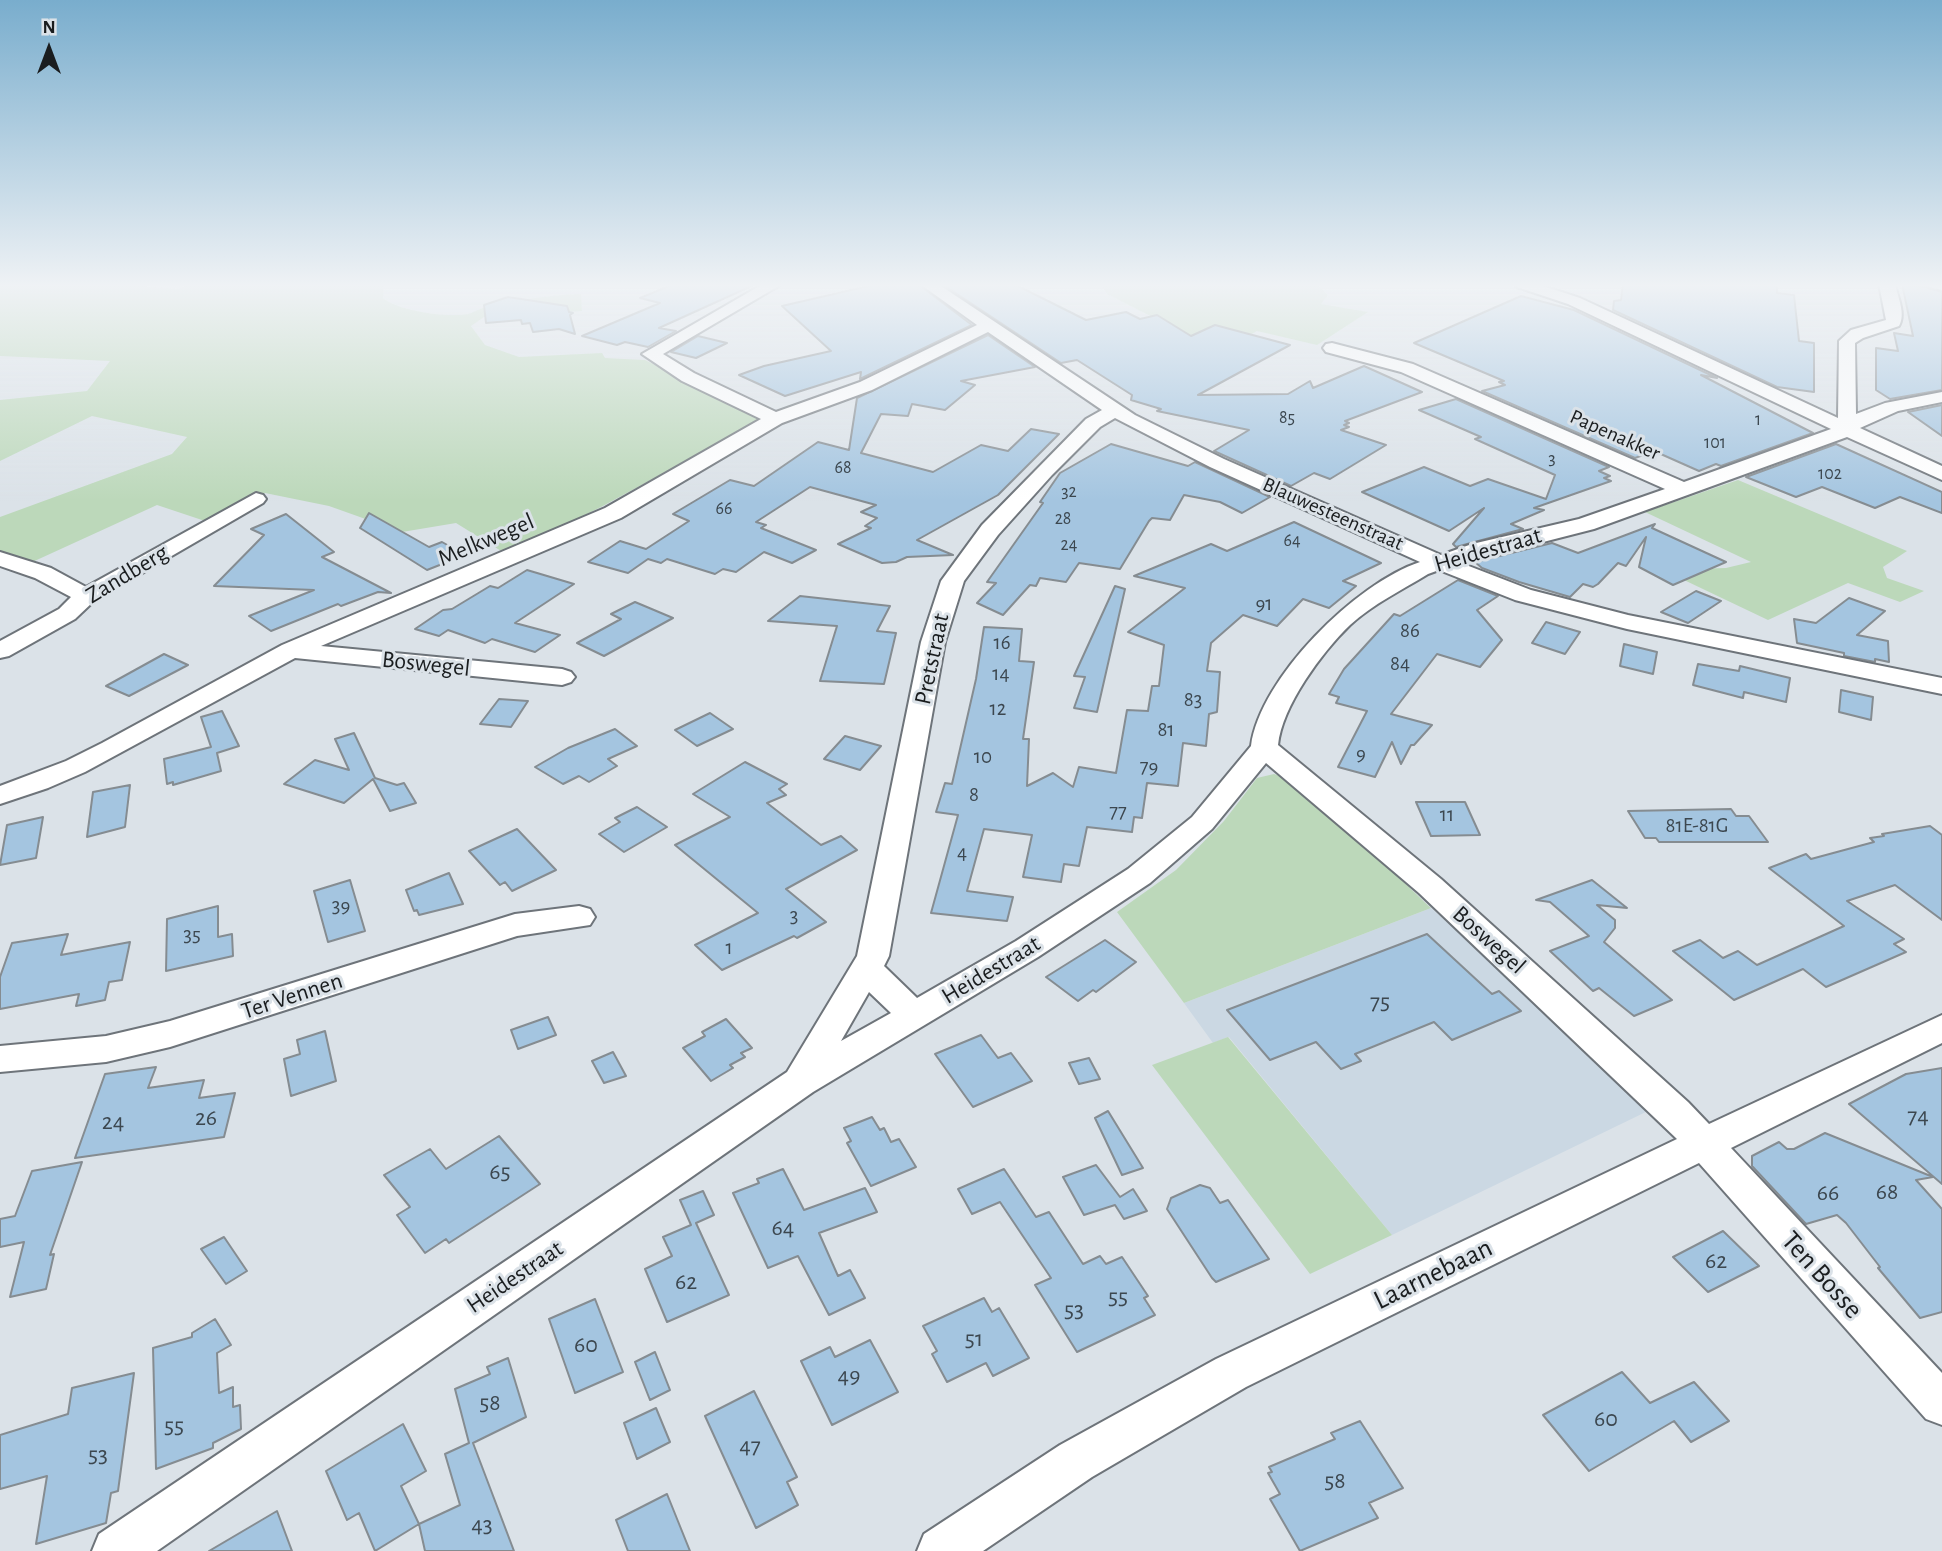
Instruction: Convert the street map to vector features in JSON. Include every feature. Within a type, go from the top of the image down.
[{"type":"street","points":[[655,356],[688,377],[775,419]]},
{"type":"street","name":"Melkwegel","points":[[0,794],[32,785],[88,760],[291,650],[603,517],[775,419],[866,386],[926,356]]},
{"type":"street","name":"Blauwesteenstraat","points":[[1035,356],[1114,411],[1190,451],[1440,562],[1523,595],[1573,609],[1942,686]]},
{"type":"street","name":"Papenakker","points":[[1362,356],[1407,369],[1685,490]]},
{"type":"street","points":[[1691,356],[1942,474]]},
{"type":"street","points":[[1847,356],[1847,430]]},
{"type":"street","name":"Heidestraat","points":[[116,1551],[800,1082],[1027,949],[1139,876],[1202,823],[1264,747],[1266,731],[1291,682],[1335,627],[1365,603],[1420,569],[1480,549],[1586,524],[1847,430],[1854,423],[1881,412],[1942,397]]},
{"type":"street","name":"Pretstraat","points":[[800,1082],[873,956],[933,642],[949,589],[968,556],[990,530],[1084,431],[1114,411]]},
{"type":"street","name":"Zandberg","points":[[0,651],[67,614],[86,596],[256,499]]},
{"type":"street","points":[[0,559],[43,573],[86,596]]},
{"type":"street","name":"Boswegel","points":[[291,650],[562,677]]},
{"type":"street","name":"Boswegel","points":[[1264,747],[1311,790],[1430,886],[1566,1010],[1705,1143]]},
{"type":"street","name":"Ter Vennen","points":[[0,1059],[106,1049],[170,1034],[515,925],[579,917]]},
{"type":"street","points":[[867,970],[914,1015]]},
{"type":"street","name":"Laarnebaan","points":[[941,1551],[1076,1461],[1231,1374],[1942,1028]]},
{"type":"street","name":"Ten Bosse","points":[[1705,1143],[1846,1302],[1942,1404]]},
{"type":"shaded area","points":[[1431,908],[1652,1109],[1392,1235],[1229,1037],[1213,1043],[1184,1003]]},
{"type":"green space","points":[[8,356],[604,356],[645,360],[765,418],[601,507],[506,554],[456,523],[402,532],[329,506],[265,493],[220,526],[157,505],[28,564],[0,555],[0,517],[172,454],[187,437],[92,416],[0,461],[0,400],[87,391],[110,361]]},
{"type":"green space","points":[[1188,356],[1211,356],[1192,367]]},
{"type":"green space","points":[[1738,480],[1907,551],[1883,567],[1887,578],[1924,591],[1900,602],[1848,583],[1768,620],[1663,570],[1726,568],[1751,562],[1645,512]]},
{"type":"green space","points":[[1274,774],[1307,794],[1431,908],[1184,1003],[1117,912],[1176,870],[1224,821],[1257,778]]},
{"type":"green space","points":[[1228,1037],[1392,1235],[1310,1274],[1152,1065]]},
{"type":"building","points":[[807,356],[907,356],[860,379],[861,372],[785,396],[739,375]]},
{"type":"building","points":[[944,356],[1019,356],[1035,367],[961,381],[975,385],[945,410],[912,404],[908,416],[881,414],[861,453],[933,472],[981,445],[1008,451],[1031,429],[1059,434],[998,495],[917,540],[953,555],[907,557],[896,562],[882,563],[838,544],[871,528],[865,526],[877,518],[861,512],[876,505],[810,487],[756,522],[766,525],[761,528],[816,550],[792,563],[764,552],[736,572],[723,569],[715,574],[667,559],[661,563],[648,559],[628,573],[588,562],[620,541],[646,549],[689,521],[673,514],[730,480],[754,486],[818,442],[849,450],[857,398]]},
{"type":"building","points":[[1051,356],[1269,356],[1198,395],[1288,394],[1310,381],[1313,388],[1364,366],[1422,392],[1345,421],[1349,423],[1344,425],[1349,427],[1341,430],[1386,445],[1330,479],[1314,473],[1291,486],[1214,451],[1249,430],[1157,411],[1161,409],[1131,400],[1132,395],[1077,360],[1061,363]]},
{"type":"building","points":[[1446,356],[1672,356],[1717,378],[1701,375],[1813,433],[1721,466],[1716,464],[1699,471],[1654,451],[1635,458],[1482,391],[1505,385],[1499,382],[1504,381]]},
{"type":"building","points":[[1712,356],[1814,356],[1814,392],[1777,387]]},
{"type":"building","points":[[1876,356],[1942,356],[1942,390],[1890,399],[1876,390]]},
{"type":"building","points":[[1456,399],[1609,467],[1599,471],[1610,476],[1604,478],[1611,481],[1534,508],[1544,510],[1511,524],[1523,529],[1456,547],[1453,544],[1484,508],[1449,531],[1362,492],[1424,467],[1470,486],[1488,479],[1546,499],[1555,475],[1475,439],[1481,437],[1419,410]]},
{"type":"building","points":[[1942,405],[1942,436],[1908,412]]},
{"type":"building","points":[[1111,444],[1188,466],[1195,462],[1270,497],[1242,513],[1220,502],[1184,495],[1170,520],[1152,518],[1149,521],[1120,569],[1079,563],[1066,582],[1040,578],[1036,586],[1030,585],[1003,615],[977,603],[996,583],[987,582],[1043,503],[1040,502],[1060,473]]},
{"type":"building","points":[[1836,444],[1942,492],[1942,513],[1900,497],[1875,508],[1822,487],[1796,497],[1746,477]]},
{"type":"building","points":[[369,513],[429,547],[442,542],[465,555],[427,570],[360,528]]},
{"type":"building","points":[[286,514],[334,552],[322,557],[391,593],[378,592],[341,606],[338,604],[271,631],[249,616],[314,590],[214,586],[264,535],[251,529]]},
{"type":"building","points":[[1294,522],[1381,563],[1343,581],[1356,586],[1329,608],[1303,599],[1277,626],[1243,615],[1211,643],[1207,671],[1220,672],[1217,712],[1209,714],[1206,746],[1183,743],[1178,786],[1147,783],[1142,818],[1134,817],[1132,832],[1087,827],[1079,866],[1064,864],[1061,882],[1023,877],[1032,835],[984,829],[967,891],[1013,897],[1007,921],[931,913],[958,815],[936,812],[945,783],[952,784],[976,679],[984,627],[1022,629],[1019,661],[1034,662],[1023,739],[1029,739],[1027,786],[1053,773],[1073,787],[1079,767],[1116,773],[1127,710],[1148,711],[1152,686],[1159,686],[1164,645],[1128,632],[1185,588],[1134,576],[1211,544],[1227,551]]},
{"type":"building","points":[[1655,524],[1652,528],[1726,562],[1673,585],[1639,567],[1646,537],[1626,566],[1618,563],[1598,584],[1593,587],[1583,584],[1570,597],[1519,582],[1482,568],[1475,562],[1552,543],[1578,553]]},
{"type":"building","points":[[527,570],[574,584],[515,623],[560,635],[535,652],[492,639],[485,643],[448,630],[439,636],[415,629],[443,610],[452,609],[490,586],[498,588]]},
{"type":"building","points":[[1458,580],[1498,596],[1477,610],[1502,640],[1480,667],[1437,654],[1391,714],[1432,725],[1411,745],[1401,764],[1392,742],[1375,777],[1338,767],[1367,711],[1336,703],[1339,697],[1329,694],[1344,669],[1394,614],[1400,616]]},
{"type":"building","points":[[1115,586],[1125,589],[1097,712],[1074,708],[1085,677],[1074,676]]},
{"type":"building","points":[[1696,591],[1721,601],[1688,623],[1661,612]]},
{"type":"building","points":[[800,596],[890,606],[877,631],[896,633],[884,684],[820,681],[837,626],[768,621]]},
{"type":"building","points":[[1849,598],[1885,611],[1857,635],[1888,641],[1889,662],[1844,656],[1844,653],[1797,643],[1794,619],[1816,623]]},
{"type":"building","points":[[635,602],[673,618],[604,656],[577,643],[621,619],[611,614]]},
{"type":"building","points":[[1546,622],[1580,632],[1565,654],[1532,643]]},
{"type":"building","points":[[1624,644],[1657,652],[1653,674],[1620,666]]},
{"type":"building","points":[[164,654],[188,665],[129,696],[106,686]]},
{"type":"building","points":[[1698,664],[1739,671],[1740,666],[1790,678],[1786,702],[1744,692],[1743,698],[1693,685]]},
{"type":"building","points":[[1841,690],[1873,697],[1871,720],[1839,712]]},
{"type":"building","points":[[499,699],[528,701],[511,727],[480,724]]},
{"type":"building","points":[[222,711],[239,746],[217,753],[221,771],[173,785],[173,782],[167,784],[164,759],[211,747],[201,717]]},
{"type":"building","points":[[710,713],[733,729],[697,746],[675,730]]},
{"type":"building","points":[[615,729],[637,746],[608,759],[617,766],[589,782],[579,776],[563,784],[535,767],[568,748]]},
{"type":"building","points":[[354,733],[375,778],[397,785],[404,783],[416,803],[390,811],[373,779],[344,803],[284,784],[315,760],[349,770],[335,739]]},
{"type":"building","points":[[845,736],[881,746],[860,770],[824,759]]},
{"type":"building","points":[[745,762],[787,784],[779,789],[786,795],[767,803],[821,845],[841,836],[857,850],[786,889],[826,922],[797,938],[794,936],[722,970],[695,945],[758,913],[675,845],[730,817],[693,794]]},
{"type":"building","points":[[130,785],[125,827],[87,837],[93,792]]},
{"type":"building","points":[[1416,802],[1465,802],[1480,835],[1431,836]]},
{"type":"building","points":[[637,807],[667,827],[624,852],[599,834],[620,822],[615,818]]},
{"type":"building","points":[[1731,809],[1736,816],[1749,816],[1768,842],[1659,842],[1656,838],[1645,838],[1628,811]]},
{"type":"building","points":[[43,817],[36,858],[0,865],[7,825]]},
{"type":"building","points":[[1930,826],[1942,835],[1942,920],[1895,885],[1847,901],[1904,939],[1894,944],[1906,952],[1826,987],[1803,969],[1734,1000],[1673,951],[1700,940],[1723,958],[1738,951],[1757,965],[1844,926],[1769,868],[1806,854],[1811,859],[1874,842],[1870,838],[1884,836],[1882,834]]},
{"type":"building","points":[[517,829],[556,870],[512,891],[505,882],[500,885],[469,851]]},
{"type":"building","points":[[449,873],[463,904],[419,915],[417,910],[414,911],[406,890]]},
{"type":"building","points":[[350,880],[365,931],[328,942],[314,891]]},
{"type":"building","points":[[1592,880],[1627,908],[1597,905],[1615,920],[1615,928],[1604,942],[1672,1000],[1634,1016],[1599,988],[1593,991],[1550,951],[1589,936],[1550,902],[1536,900]]},
{"type":"building","points":[[218,906],[218,937],[232,934],[233,956],[166,971],[167,919]]},
{"type":"building","points":[[68,934],[61,955],[130,942],[122,980],[109,982],[105,1000],[76,1006],[79,994],[0,1009],[0,977],[12,943]]},
{"type":"building","points":[[1427,934],[1492,994],[1499,991],[1521,1011],[1452,1040],[1434,1022],[1355,1054],[1361,1061],[1341,1069],[1316,1042],[1270,1060],[1227,1010]]},
{"type":"building","points":[[1105,940],[1136,962],[1096,992],[1093,990],[1078,1001],[1046,977]]},
{"type":"building","points":[[548,1017],[556,1035],[518,1049],[511,1030]]},
{"type":"building","points":[[726,1019],[752,1048],[741,1053],[745,1057],[730,1065],[733,1068],[711,1081],[683,1048],[705,1036],[702,1032]]},
{"type":"building","points":[[325,1031],[336,1081],[291,1096],[284,1059],[300,1054],[297,1040]]},
{"type":"building","points":[[981,1035],[998,1058],[1011,1053],[1032,1081],[973,1107],[935,1054]]},
{"type":"building","points":[[613,1052],[626,1076],[604,1083],[592,1061]]},
{"type":"building","points":[[1089,1058],[1100,1079],[1079,1084],[1069,1063]]},
{"type":"building","points":[[156,1067],[148,1088],[204,1080],[199,1098],[235,1093],[224,1137],[75,1158],[105,1074]]},
{"type":"building","points":[[1942,1068],[1942,1184],[1849,1104],[1906,1074]]},
{"type":"building","points":[[1108,1111],[1143,1168],[1122,1175],[1095,1118]]},
{"type":"building","points":[[872,1117],[880,1130],[884,1128],[891,1142],[899,1139],[916,1167],[871,1186],[847,1143],[851,1141],[844,1128]]},
{"type":"building","points":[[1825,1133],[1933,1177],[1916,1180],[1942,1209],[1942,1312],[1920,1318],[1878,1268],[1880,1267],[1846,1223],[1837,1215],[1806,1224],[1752,1166],[1752,1156],[1779,1142],[1787,1149],[1794,1149]]},
{"type":"building","points":[[499,1136],[540,1184],[449,1243],[446,1239],[425,1253],[397,1215],[410,1207],[384,1175],[430,1149],[446,1169]]},
{"type":"building","points":[[82,1162],[50,1255],[54,1254],[46,1289],[10,1297],[24,1242],[0,1247],[0,1219],[15,1216],[32,1171]]},
{"type":"building","points":[[1096,1165],[1120,1197],[1133,1189],[1147,1211],[1124,1219],[1115,1205],[1084,1215],[1063,1177]]},
{"type":"building","points":[[783,1169],[804,1210],[865,1188],[877,1212],[819,1233],[838,1276],[850,1270],[865,1298],[829,1315],[798,1256],[768,1268],[733,1193],[759,1183],[757,1179]]},
{"type":"building","points":[[1004,1169],[1036,1217],[1049,1212],[1083,1264],[1100,1256],[1106,1264],[1122,1257],[1148,1296],[1144,1298],[1155,1315],[1077,1352],[1035,1285],[1051,1278],[1000,1202],[972,1214],[958,1189]]},
{"type":"building","points":[[1200,1185],[1210,1188],[1220,1203],[1228,1200],[1269,1259],[1216,1282],[1212,1278],[1167,1209],[1171,1198]]},
{"type":"building","points":[[703,1191],[714,1215],[696,1223],[729,1295],[667,1322],[645,1269],[672,1256],[663,1237],[691,1225],[680,1200]]},
{"type":"building","points":[[1723,1231],[1759,1266],[1708,1292],[1673,1257]]},
{"type":"building","points":[[224,1237],[247,1271],[226,1284],[201,1249]]},
{"type":"building","points":[[984,1298],[992,1312],[999,1308],[1029,1358],[993,1376],[986,1363],[947,1382],[932,1354],[937,1351],[923,1326]]},
{"type":"building","points":[[595,1299],[623,1372],[575,1393],[549,1319]]},
{"type":"building","points":[[215,1319],[231,1345],[217,1353],[219,1393],[233,1387],[233,1407],[240,1405],[241,1429],[213,1443],[213,1448],[156,1469],[153,1348],[192,1337],[192,1333]]},
{"type":"building","points":[[870,1340],[898,1392],[832,1425],[801,1361],[830,1347],[835,1357]]},
{"type":"building","points":[[655,1352],[670,1390],[650,1400],[635,1362]]},
{"type":"building","points":[[508,1358],[526,1417],[473,1443],[514,1551],[425,1551],[419,1524],[460,1505],[445,1454],[469,1443],[455,1389],[490,1374],[487,1367]]},
{"type":"building","points":[[1622,1372],[1650,1403],[1694,1382],[1729,1421],[1691,1442],[1674,1421],[1589,1471],[1543,1415]]},
{"type":"building","points":[[134,1373],[118,1491],[111,1493],[106,1523],[36,1544],[47,1476],[0,1489],[0,1435],[68,1414],[72,1388]]},
{"type":"building","points":[[754,1391],[797,1477],[787,1482],[798,1505],[756,1528],[705,1416]]},
{"type":"building","points":[[656,1408],[670,1442],[637,1459],[624,1423]]},
{"type":"building","points":[[1360,1421],[1403,1488],[1369,1503],[1378,1518],[1300,1551],[1270,1499],[1280,1494],[1268,1473],[1272,1472],[1269,1467],[1335,1439],[1331,1433]]},
{"type":"building","points":[[403,1424],[426,1471],[401,1486],[419,1524],[375,1551],[359,1513],[347,1520],[326,1471]]},
{"type":"building","points":[[667,1494],[690,1551],[628,1551],[616,1520]]},
{"type":"building","points":[[277,1511],[292,1551],[209,1551]]}]
